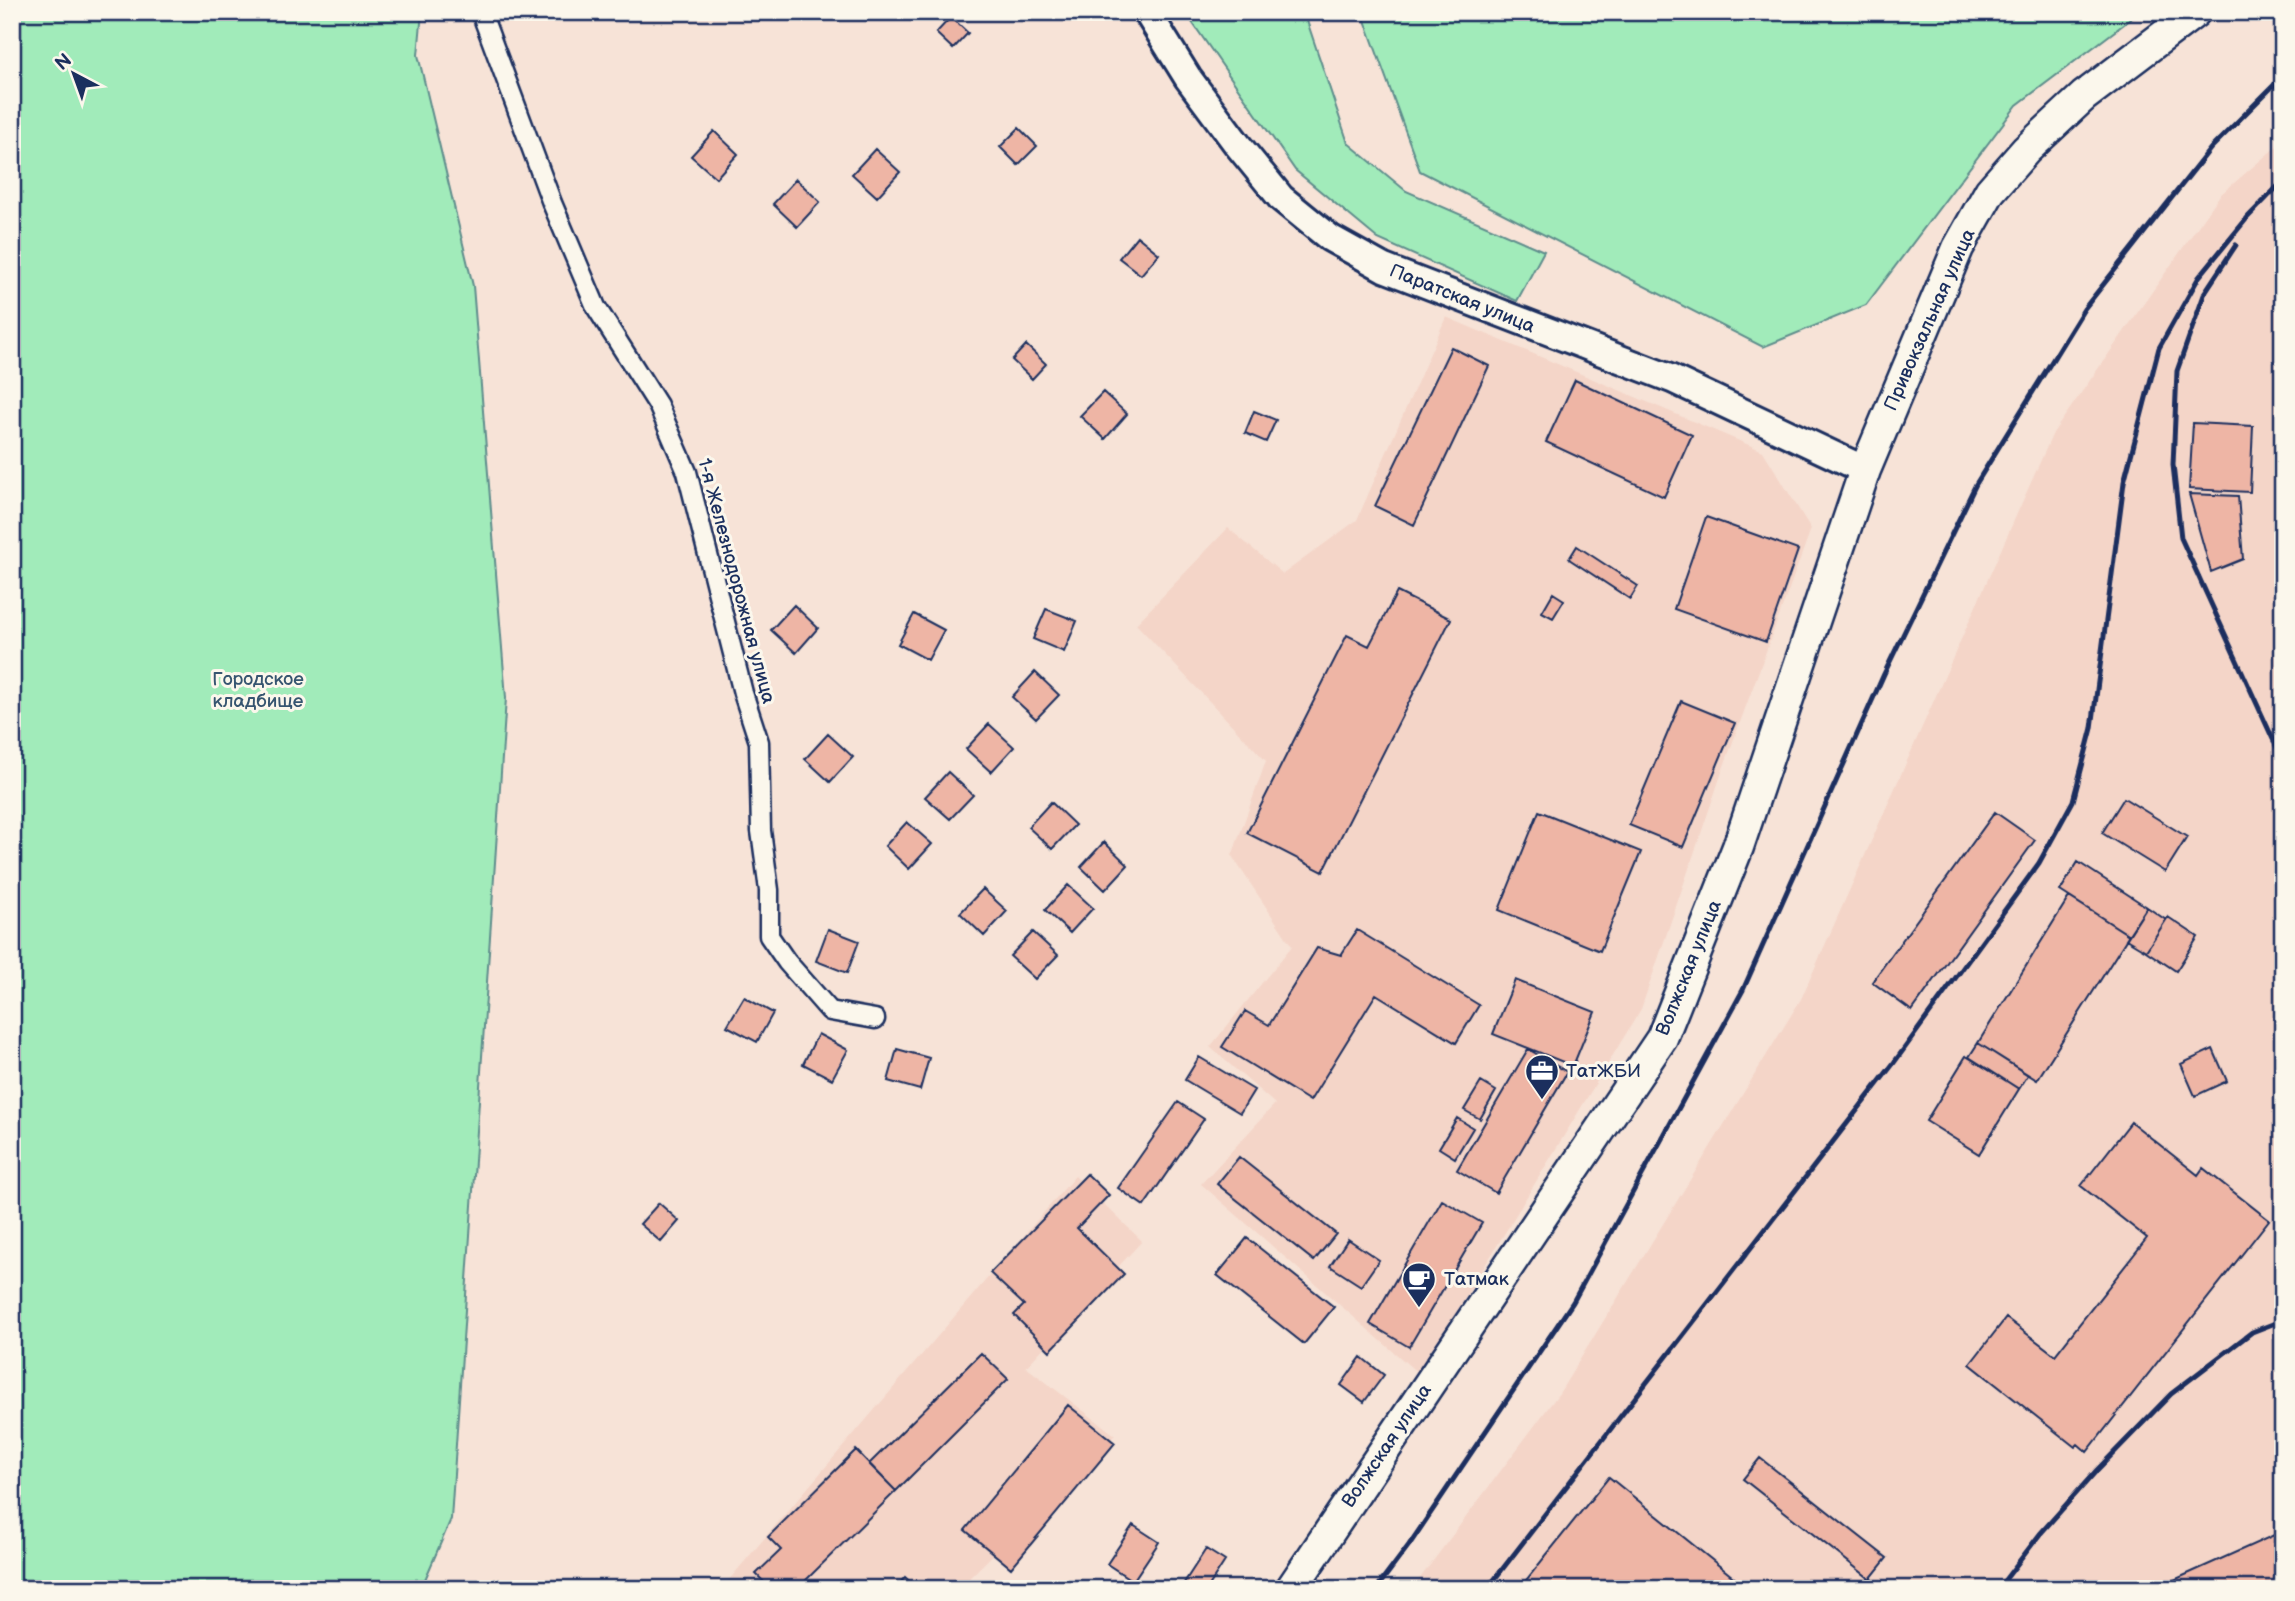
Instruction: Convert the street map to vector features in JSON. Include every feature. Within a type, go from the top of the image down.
[{"type":"main road","name":"Паратская улица","points":[[1147,12],[1188,78],[1237,144],[1281,198],[1330,237],[1384,268],[1672,379],[1865,470]]},
{"type":"main road","name":"Привокзальная улица","points":[[1865,470],[1958,248],[1990,191],[2026,150],[2084,96],[2195,12]]},
{"type":"main road","name":"Волжская улица","points":[[1291,1589],[1662,1038],[1738,847],[1865,470]]},
{"type":"street","name":"1-я Железнодорожная улица","points":[[481,12],[552,203],[596,307],[658,405],[687,472],[743,693],[760,742],[761,831],[769,890],[769,936],[787,962],[830,1011],[875,1019]]},
{"type":"shaded area","points":[[2283,141],[2283,1589],[1412,1589],[1560,1392],[1801,999],[2053,433],[2220,195]]},
{"type":"shaded area","points":[[1446,317],[1763,451],[1811,529],[1724,766],[1641,1009],[1419,1374],[1201,1184],[1275,1104],[1210,1047],[1292,946],[1232,856],[1266,761],[1136,624],[1228,528],[1283,574],[1357,520]]},
{"type":"shaded area","points":[[1075,1176],[1142,1241],[1026,1367],[1115,1435],[958,1589],[721,1589]]},
{"type":"green space","name":"Городское кладбище","points":[[12,12],[422,12],[418,55],[473,286],[506,698],[451,1519],[421,1589],[12,1589]]},
{"type":"green space","points":[[1185,12],[1304,12],[1348,143],[1406,191],[1544,251],[1517,301],[1378,239],[1295,170]]},
{"type":"green space","points":[[1362,12],[2140,12],[2017,105],[1866,305],[1763,347],[1420,171]]},
{"type":"building","points":[[951,17],[968,33],[953,49],[936,33]]},
{"type":"building","points":[[1019,128],[1037,146],[1018,165],[1000,147]]},
{"type":"building","points":[[714,131],[738,154],[716,178],[691,156]]},
{"type":"building","points":[[875,149],[900,172],[877,197],[852,174]]},
{"type":"building","points":[[796,179],[820,202],[797,227],[773,204]]},
{"type":"building","points":[[1137,236],[1159,254],[1141,275],[1119,258]]},
{"type":"building","points":[[1026,345],[1046,364],[1032,379],[1012,360]]},
{"type":"building","points":[[1451,347],[1489,366],[1414,525],[1375,506]]},
{"type":"building","points":[[1575,380],[1692,435],[1664,497],[1546,442]]},
{"type":"building","points":[[1103,392],[1127,414],[1105,439],[1080,416]]},
{"type":"building","points":[[1254,411],[1276,420],[1266,442],[1245,433]]},
{"type":"building","points":[[2193,423],[2253,426],[2250,492],[2189,489]]},
{"type":"building","points":[[2189,494],[2238,496],[2243,559],[2211,572]]},
{"type":"building","points":[[1706,517],[1798,550],[1766,642],[1674,609]]},
{"type":"building","points":[[1577,546],[1638,586],[1630,599],[1569,559]]},
{"type":"building","points":[[1397,592],[1451,619],[1323,872],[1247,833],[1347,635],[1369,646]]},
{"type":"building","points":[[1553,593],[1564,600],[1553,618],[1542,612]]},
{"type":"building","points":[[794,605],[818,628],[796,653],[771,630]]},
{"type":"building","points":[[1046,609],[1077,621],[1064,652],[1033,639]]},
{"type":"building","points":[[914,614],[944,630],[928,660],[898,644]]},
{"type":"building","points":[[1035,672],[1059,695],[1036,719],[1012,697]]},
{"type":"building","points":[[1681,701],[1735,723],[1683,847],[1629,825]]},
{"type":"building","points":[[989,724],[1014,747],[991,772],[966,749]]},
{"type":"building","points":[[828,734],[853,757],[830,782],[805,759]]},
{"type":"building","points":[[948,772],[973,795],[950,819],[925,797]]},
{"type":"building","points":[[2124,798],[2187,837],[2165,872],[2102,833]]},
{"type":"building","points":[[1051,802],[1075,825],[1052,849],[1028,827]]},
{"type":"building","points":[[1539,811],[1641,852],[1600,951],[1499,910]]},
{"type":"building","points":[[1995,812],[2035,840],[1912,1011],[1872,982]]},
{"type":"building","points":[[907,822],[932,844],[909,869],[885,846]]},
{"type":"building","points":[[1104,842],[1128,865],[1105,890],[1081,867]]},
{"type":"building","points":[[2078,862],[2147,907],[2129,935],[2060,891]]},
{"type":"building","points":[[1068,885],[1093,908],[1070,933],[1045,910]]},
{"type":"building","points":[[983,889],[1007,911],[984,936],[960,913]]},
{"type":"building","points":[[2069,897],[2129,935],[2037,1080],[1978,1043]]},
{"type":"building","points":[[2147,907],[2166,920],[2146,951],[2126,939]]},
{"type":"building","points":[[2168,917],[2198,937],[2176,971],[2146,951]]},
{"type":"building","points":[[828,929],[859,941],[847,973],[816,961]]},
{"type":"building","points":[[1357,930],[1479,1005],[1456,1043],[1376,994],[1310,1101],[1222,1047],[1245,1011],[1269,1025],[1317,948],[1341,955]]},
{"type":"building","points":[[1033,932],[1058,955],[1035,979],[1010,956]]},
{"type":"building","points":[[1515,980],[1595,1012],[1573,1066],[1493,1034]]},
{"type":"building","points":[[744,997],[773,1013],[757,1042],[727,1026]]},
{"type":"building","points":[[818,1034],[848,1050],[832,1079],[803,1064]]},
{"type":"building","points":[[1978,1043],[2028,1075],[2019,1089],[1969,1057]]},
{"type":"building","points":[[897,1049],[929,1058],[920,1090],[888,1081]]},
{"type":"building","points":[[1528,1049],[1567,1072],[1496,1193],[1457,1170]]},
{"type":"building","points":[[2213,1049],[2227,1081],[2195,1096],[2181,1064]]},
{"type":"building","points":[[1966,1056],[2019,1089],[1979,1154],[1926,1121]]},
{"type":"building","points":[[1199,1057],[1254,1090],[1240,1113],[1185,1080]]},
{"type":"building","points":[[1481,1082],[1496,1091],[1480,1119],[1464,1110]]},
{"type":"building","points":[[1178,1102],[1204,1119],[1144,1206],[1118,1188]]},
{"type":"building","points":[[1457,1118],[1473,1128],[1455,1158],[1439,1148]]},
{"type":"building","points":[[2131,1122],[2198,1175],[2203,1168],[2269,1220],[2087,1452],[2078,1444],[2075,1447],[1970,1364],[2006,1318],[2055,1355],[2147,1238],[2081,1186]]},
{"type":"building","points":[[1239,1157],[1336,1234],[1314,1261],[1217,1184]]},
{"type":"building","points":[[1087,1174],[1109,1195],[1077,1228],[1124,1274],[1050,1351],[1014,1315],[1024,1305],[990,1273]]},
{"type":"building","points":[[1442,1200],[1482,1223],[1409,1347],[1370,1324]]},
{"type":"building","points":[[659,1203],[679,1221],[661,1242],[640,1224]]},
{"type":"building","points":[[1247,1238],[1334,1307],[1304,1344],[1217,1275]]},
{"type":"building","points":[[1348,1239],[1379,1260],[1361,1286],[1330,1266]]},
{"type":"building","points":[[981,1353],[1008,1379],[896,1491],[869,1464]]},
{"type":"building","points":[[1361,1357],[1384,1375],[1364,1402],[1341,1385]]},
{"type":"building","points":[[1068,1405],[1115,1443],[1011,1568],[965,1530]]},
{"type":"building","points":[[856,1450],[896,1491],[797,1589],[771,1589],[756,1574],[781,1550],[768,1537]]},
{"type":"building","points":[[1760,1458],[1887,1558],[1870,1579],[1743,1479]]},
{"type":"building","points":[[1609,1477],[1748,1589],[1519,1589]]},
{"type":"building","points":[[1133,1525],[1159,1542],[1133,1581],[1107,1564]]},
{"type":"building","points":[[2283,1531],[2283,1589],[2154,1589]]},
{"type":"building","points":[[1206,1549],[1225,1561],[1207,1589],[1180,1589]]},
{"type":"building","points":[[905,1577],[918,1589],[895,1589]]},
{"type":"railway","points":[[1376,1589],[1409,1545],[1573,1302],[1743,990],[1884,674],[1976,484],[2084,309],[2211,148],[2283,76]]},
{"type":"railway","points":[[1487,1589],[1893,1064],[2039,863],[2073,801],[2092,728],[2124,482],[2159,348],[2199,277],[2248,217],[2283,181]]},
{"type":"railway","points":[[2236,245],[2205,292],[2177,371],[2173,465],[2181,538],[2283,761]]},
{"type":"railway","points":[[1998,1589],[2040,1534],[2097,1470],[2171,1394],[2252,1332],[2283,1320]]},
{"type":"place","name":"ТатЖБИ","points":[[1542,1101]]},
{"type":"place","name":"Татмак","points":[[1419,1309]]}]
